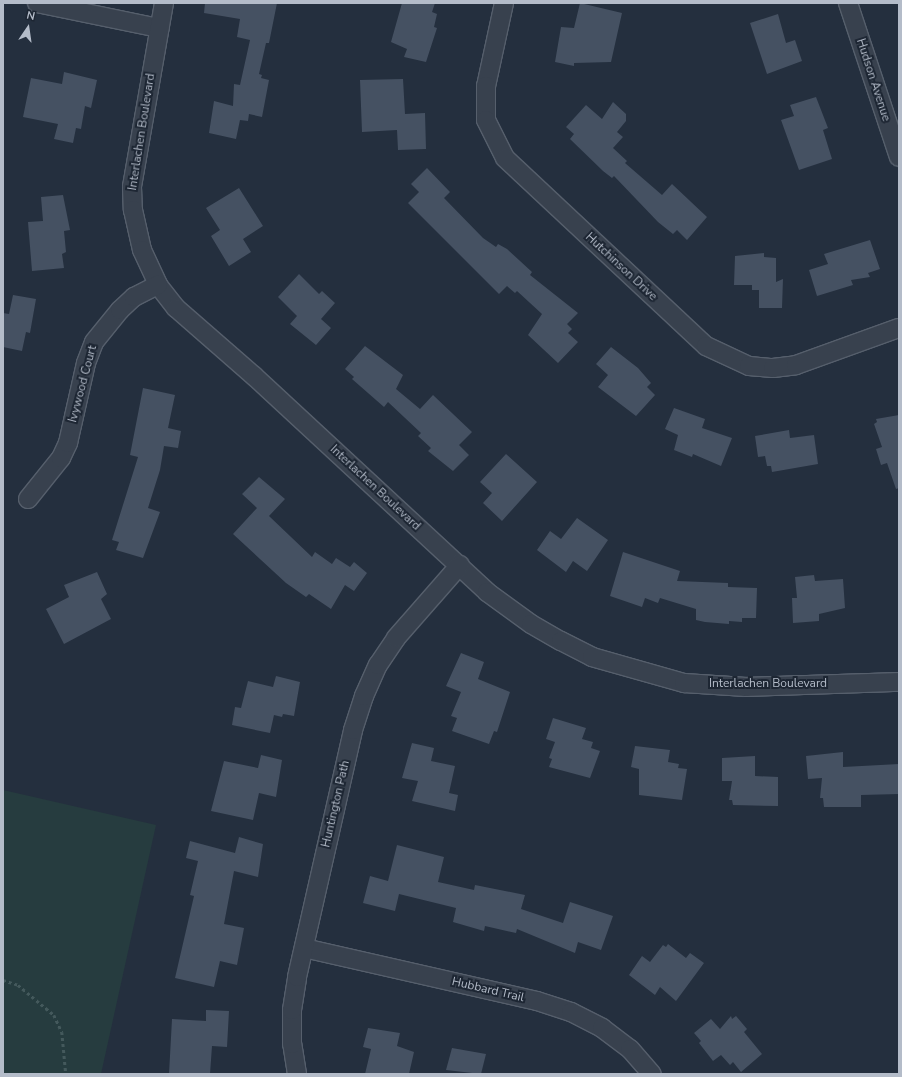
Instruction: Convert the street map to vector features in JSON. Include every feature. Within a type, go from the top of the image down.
[{"type":"street","points":[[37,3],[160,28]]},
{"type":"street","name":"Interlachen Boulevard","points":[[164,3],[132,187],[137,233],[158,285],[176,308],[460,565],[487,592],[532,624],[592,657],[657,677],[684,683],[746,687],[899,682]]},
{"type":"street","name":"Hutchinson Drive","points":[[504,3],[486,92],[486,120],[505,158],[706,346],[749,366],[772,368],[796,365],[899,328]]},
{"type":"street","name":"Hudson Avenue","points":[[848,3],[899,158]]},
{"type":"street","name":"Ivywood Court","points":[[28,499],[61,458],[68,443],[86,363],[94,342],[134,297],[158,285]]},
{"type":"street","name":"Huntington Path","points":[[297,1074],[292,1044],[292,1010],[304,948],[353,730],[364,696],[378,665],[396,638],[460,565]]},
{"type":"street","name":"Hubbard Trail","points":[[304,948],[537,1001],[572,1012],[602,1028],[630,1049],[652,1074]]},
{"type":"path","points":[[3,980],[18,984],[54,1015],[62,1032],[66,1074]]},
{"type":"green space","points":[[3,790],[156,825],[101,1074],[3,1074]]},
{"type":"building","points":[[205,3],[277,3],[269,43],[266,43],[259,74],[262,75],[261,78],[269,80],[262,117],[249,114],[248,121],[240,120],[236,139],[209,133],[214,101],[233,106],[234,84],[240,85],[250,40],[237,37],[240,19],[204,13]]},
{"type":"building","points":[[402,3],[435,3],[432,12],[437,14],[434,27],[437,28],[426,62],[404,57],[407,49],[391,42]]},
{"type":"building","points":[[580,3],[622,13],[611,62],[574,63],[574,66],[555,62],[561,27],[574,28]]},
{"type":"building","points":[[778,14],[786,43],[795,40],[802,61],[767,74],[750,23]]},
{"type":"building","points":[[64,72],[97,80],[91,108],[85,106],[81,129],[76,128],[73,143],[54,139],[58,124],[23,117],[31,78],[62,84]]},
{"type":"building","points":[[403,79],[405,114],[425,113],[426,149],[398,150],[397,130],[362,132],[360,80]]},
{"type":"building","points":[[816,97],[828,128],[823,130],[832,159],[799,170],[781,120],[794,116],[790,105]]},
{"type":"building","points":[[613,102],[626,114],[626,121],[617,132],[623,137],[613,148],[627,161],[625,163],[662,195],[672,184],[707,217],[687,240],[677,230],[673,234],[658,222],[614,176],[612,178],[603,171],[570,139],[574,134],[566,127],[586,105],[602,119]]},
{"type":"building","points":[[427,168],[450,192],[444,198],[483,238],[496,247],[498,244],[507,249],[532,272],[530,275],[578,313],[567,324],[572,329],[568,333],[578,342],[558,363],[528,335],[542,314],[517,291],[515,293],[507,286],[499,294],[408,203],[419,192],[411,184]]},
{"type":"building","points":[[239,188],[263,226],[243,239],[251,252],[229,266],[211,236],[220,230],[206,208]]},
{"type":"building","points":[[63,195],[70,230],[64,231],[66,252],[62,254],[64,268],[32,271],[28,222],[43,221],[41,197]]},
{"type":"building","points":[[870,240],[880,269],[868,273],[870,277],[851,280],[853,285],[817,296],[809,270],[828,264],[824,254]]},
{"type":"building","points":[[764,253],[764,257],[776,258],[776,282],[783,279],[782,308],[759,308],[759,290],[752,290],[752,285],[734,285],[735,256]]},
{"type":"building","points":[[299,274],[319,294],[322,291],[335,303],[321,319],[331,328],[316,345],[290,324],[297,316],[278,297]]},
{"type":"building","points":[[13,295],[36,299],[30,333],[26,332],[22,351],[3,347],[3,313],[9,314]]},
{"type":"building","points":[[365,346],[403,375],[396,389],[420,409],[433,395],[472,432],[459,445],[469,455],[453,471],[428,451],[431,448],[418,436],[421,433],[388,402],[384,407],[352,379],[354,377],[345,369]]},
{"type":"building","points":[[611,347],[638,368],[651,383],[647,387],[655,395],[636,416],[598,387],[608,375],[596,364]]},
{"type":"building","points":[[143,388],[175,395],[168,428],[181,431],[178,448],[164,446],[160,470],[148,508],[160,512],[143,558],[116,550],[119,542],[112,540],[138,457],[130,455]]},
{"type":"building","points":[[674,408],[705,419],[702,428],[732,438],[721,466],[693,454],[692,457],[674,450],[678,435],[665,429]]},
{"type":"building","points":[[899,415],[899,488],[896,489],[887,463],[881,465],[876,449],[882,447],[874,424],[877,422],[876,419]]},
{"type":"building","points":[[789,430],[790,438],[814,435],[818,464],[772,472],[771,466],[767,466],[765,456],[758,457],[755,436]]},
{"type":"building","points":[[506,454],[537,482],[502,521],[483,503],[492,493],[480,482]]},
{"type":"building","points":[[259,477],[285,499],[269,516],[312,557],[315,552],[332,564],[336,558],[350,567],[354,562],[367,573],[354,591],[345,585],[331,609],[309,594],[306,597],[286,583],[233,534],[257,508],[242,494]]},
{"type":"building","points":[[577,518],[608,540],[587,571],[573,561],[566,572],[537,550],[550,531],[561,539]]},
{"type":"building","points":[[623,552],[680,571],[677,581],[728,583],[728,587],[757,588],[756,618],[742,618],[742,622],[729,621],[729,624],[705,622],[696,620],[696,609],[660,598],[658,603],[645,598],[642,607],[610,596]]},
{"type":"building","points":[[97,572],[107,594],[101,599],[111,619],[64,644],[46,609],[69,597],[64,585]]},
{"type":"building","points":[[814,575],[815,581],[843,579],[845,608],[819,614],[819,621],[793,623],[792,598],[797,598],[795,577]]},
{"type":"building","points":[[461,653],[484,662],[478,679],[510,692],[497,732],[494,731],[489,744],[452,731],[457,718],[451,716],[461,692],[446,686]]},
{"type":"building","points":[[276,676],[300,682],[294,716],[283,714],[282,717],[274,715],[270,733],[232,725],[235,707],[241,708],[248,681],[273,687]]},
{"type":"building","points":[[553,718],[586,728],[582,739],[593,742],[591,748],[600,751],[590,778],[549,767],[552,759],[549,758],[555,742],[546,739]]},
{"type":"building","points":[[412,743],[434,748],[431,761],[455,766],[449,793],[458,795],[455,811],[412,801],[418,781],[402,778]]},
{"type":"building","points":[[635,746],[670,750],[668,762],[679,764],[678,768],[687,769],[682,800],[639,795],[639,769],[631,767]]},
{"type":"building","points":[[843,752],[843,767],[899,764],[899,794],[861,795],[861,807],[824,807],[823,798],[820,798],[822,778],[808,779],[806,756]]},
{"type":"building","points":[[261,755],[282,760],[276,797],[259,793],[253,820],[211,811],[224,761],[258,768]]},
{"type":"building","points":[[755,756],[755,776],[778,777],[778,806],[733,805],[732,800],[729,800],[732,781],[722,781],[722,758]]},
{"type":"building","points":[[239,837],[263,844],[258,877],[234,871],[224,924],[244,928],[237,965],[220,961],[214,987],[175,978],[194,896],[190,895],[198,861],[186,858],[190,841],[235,853]]},
{"type":"building","points":[[397,845],[444,857],[438,882],[474,890],[475,885],[525,895],[521,909],[563,923],[570,902],[613,916],[601,950],[578,942],[575,953],[517,929],[516,933],[485,926],[484,931],[453,922],[456,908],[399,894],[395,911],[363,903],[370,876],[388,881]]},
{"type":"building","points":[[668,944],[686,958],[690,953],[704,963],[676,1001],[660,987],[655,995],[629,975],[642,956],[650,962],[663,945],[666,947]]},
{"type":"building","points":[[206,1010],[229,1011],[227,1047],[212,1046],[210,1074],[169,1074],[172,1019],[206,1021]]},
{"type":"building","points":[[731,1016],[732,1019],[736,1016],[747,1029],[744,1032],[762,1054],[741,1072],[733,1062],[730,1065],[721,1055],[713,1061],[699,1043],[701,1041],[694,1033],[711,1019],[720,1029]]},
{"type":"building","points":[[368,1028],[400,1033],[397,1046],[414,1052],[409,1074],[365,1074],[371,1049],[363,1047]]},
{"type":"building","points":[[452,1048],[486,1054],[481,1074],[446,1070]]}]
